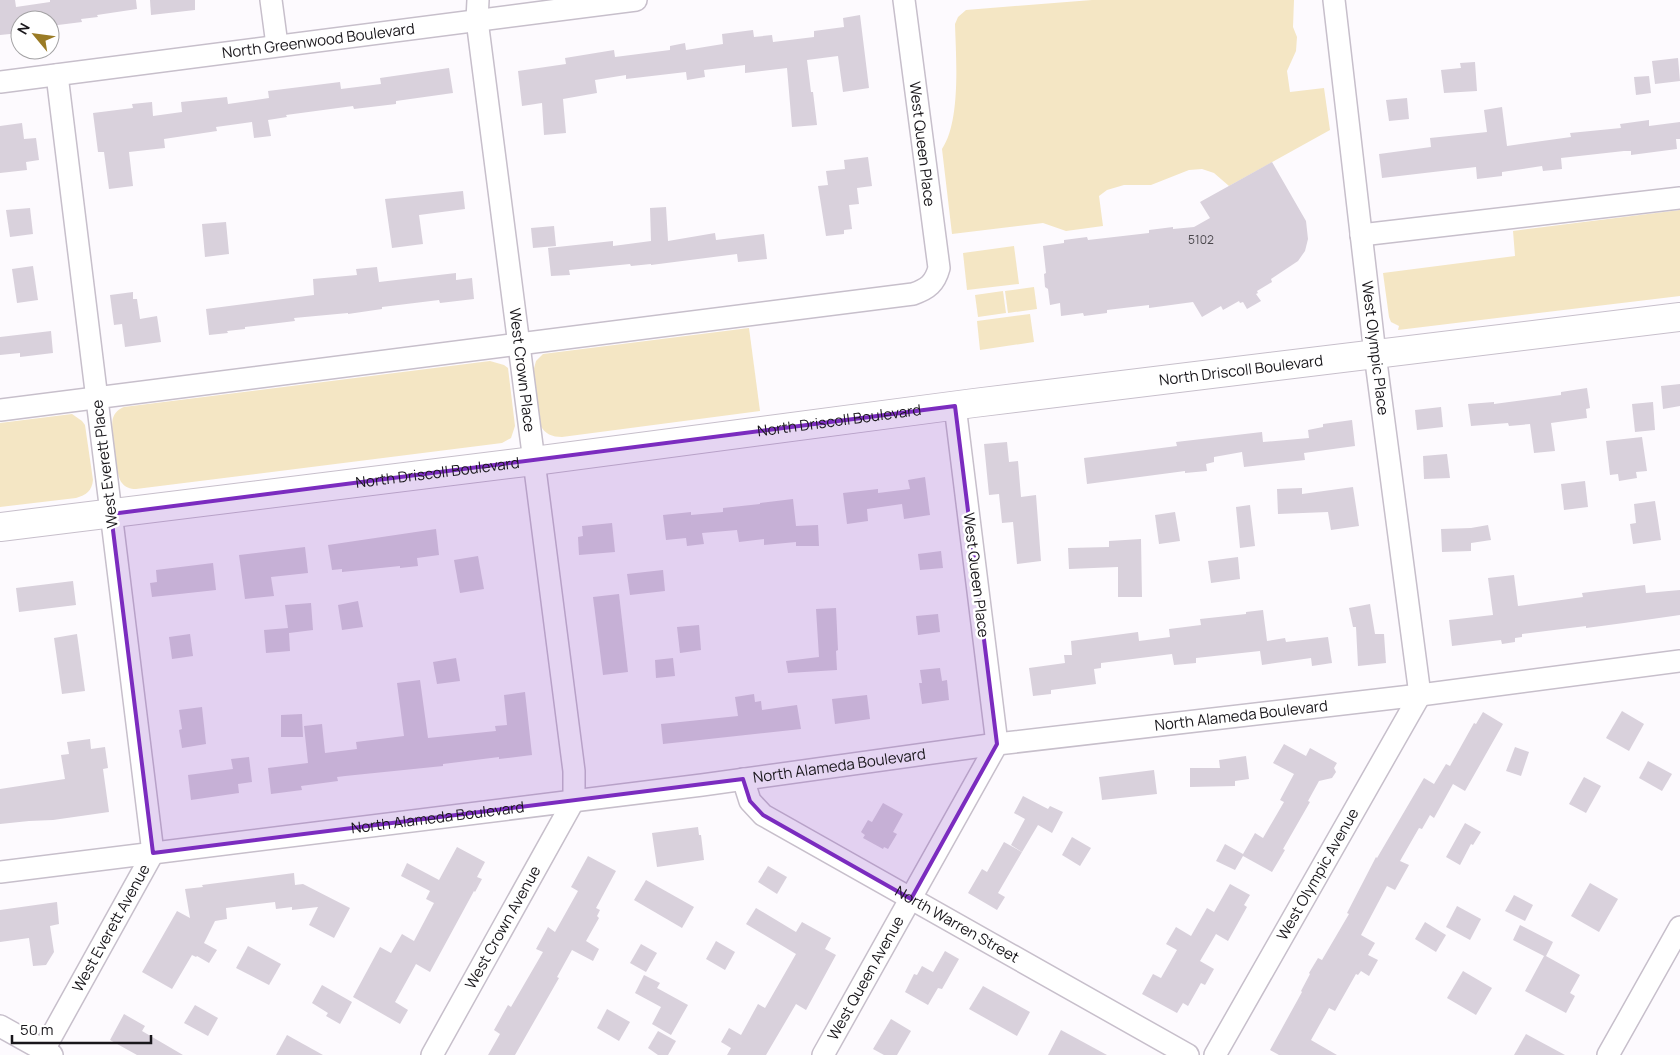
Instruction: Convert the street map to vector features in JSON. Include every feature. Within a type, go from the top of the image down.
[{"type":"main road","name":"North Driscoll Boulevard","points":[[0,527],[534,461],[955,406],[1680,317]]},
{"type":"street","points":[[271,0],[276,45]]},
{"type":"street","name":"North Greenwood Boulevard","points":[[0,82],[276,45],[477,10],[636,0]]},
{"type":"street","name":"West Queen Place","points":[[518,343],[913,294],[931,286],[939,268],[904,0]]},
{"type":"street","name":"West Olympic Place","points":[[1334,0],[1376,354],[1420,695]]},
{"type":"street","name":"West Crown Place","points":[[477,10],[574,771],[574,800]]},
{"type":"street","name":"West Everett Place","points":[[57,75],[98,398],[152,853]]},
{"type":"street","points":[[1362,235],[1680,198]]},
{"type":"street","points":[[0,410],[518,343]]},
{"type":"street","name":"West Queen Place","points":[[955,406],[997,744]]},
{"type":"street","name":"North Alameda Boulevard","points":[[0,872],[743,779],[997,744],[1420,695],[1680,661]]},
{"type":"street","name":"West Olympic Avenue","points":[[1215,1055],[1420,695]]},
{"type":"street","name":"West Queen Avenue","points":[[823,1055],[997,744]]},
{"type":"street","name":"North Warren Street","points":[[743,779],[750,801],[763,815],[1188,1055]]},
{"type":"street","name":"West Crown Avenue","points":[[432,1055],[574,800]]},
{"type":"street","name":"West Everett Avenue","points":[[45,1053],[152,853]]},
{"type":"street","points":[[1608,1055],[1680,927]]},
{"type":"street","points":[[0,1026],[45,1053]]},
{"type":"highlighted area","points":[[955,406],[997,744],[911,899],[763,815],[750,801],[743,779],[153,853],[111,514]]},
{"type":"shaded area","points":[[1092,0],[1294,0],[1293,27],[1297,37],[1296,51],[1287,71],[1290,92],[1324,88],[1330,130],[1229,186],[1214,173],[1202,169],[1189,170],[1151,185],[1124,185],[1107,190],[1099,196],[1103,226],[1066,231],[1043,223],[952,234],[942,149],[948,137],[955,106],[955,24],[958,17],[966,10]]},
{"type":"shaded area","points":[[1680,210],[1680,296],[1398,330],[1399,326],[1391,322],[1389,317],[1383,273],[1515,256],[1513,231]]},
{"type":"shaded area","points":[[1014,246],[1019,284],[967,290],[963,253]]},
{"type":"shaded area","points":[[1034,287],[1037,309],[1008,313],[1005,291]]},
{"type":"shaded area","points":[[1003,291],[1006,313],[978,317],[975,295]]},
{"type":"shaded area","points":[[1030,314],[1034,342],[980,350],[977,321]]},
{"type":"shaded area","points":[[749,328],[760,411],[562,437],[549,434],[540,425],[533,372],[536,361],[543,354]]},
{"type":"shaded area","points":[[490,361],[508,368],[515,426],[511,438],[502,443],[136,489],[126,487],[120,479],[114,451],[112,423],[116,412],[124,407]]},
{"type":"shaded area","points":[[72,414],[85,425],[93,480],[90,490],[76,498],[0,507],[0,423]]},
{"type":"building","points":[[0,0],[15,0],[16,7],[50,2],[50,0],[136,0],[137,9],[97,15],[98,17],[81,19],[82,22],[60,25],[60,10],[10,10],[10,34],[0,35]]},
{"type":"building","points":[[150,0],[195,0],[195,10],[151,15]]},
{"type":"building","points":[[860,15],[869,88],[843,92],[838,56],[807,60],[817,125],[792,127],[787,68],[745,73],[745,65],[704,70],[705,77],[687,80],[686,72],[626,79],[626,75],[595,80],[597,93],[563,99],[566,133],[544,135],[542,103],[522,106],[518,71],[566,64],[565,58],[614,50],[615,57],[670,50],[670,46],[685,43],[686,50],[723,44],[722,34],[753,30],[754,37],[772,35],[773,42],[814,37],[814,31],[844,27],[843,18]]},
{"type":"building","points":[[1678,58],[1680,81],[1655,84],[1652,61]]},
{"type":"building","points":[[1475,62],[1477,91],[1444,93],[1441,70],[1461,68],[1460,63]]},
{"type":"building","points":[[449,68],[453,93],[396,101],[396,104],[354,109],[353,106],[286,115],[287,117],[268,120],[271,136],[254,138],[252,122],[216,127],[217,131],[164,139],[165,148],[129,152],[133,186],[109,189],[104,152],[98,152],[93,113],[133,108],[132,104],[152,102],[153,116],[182,112],[181,102],[227,97],[228,104],[269,98],[268,91],[340,82],[341,89],[381,84],[380,78]]},
{"type":"building","points":[[1649,76],[1651,93],[1636,95],[1634,77]]},
{"type":"building","points":[[1407,98],[1409,119],[1389,121],[1386,100]]},
{"type":"building","points":[[1502,107],[1507,146],[1571,137],[1570,133],[1621,128],[1620,124],[1649,120],[1649,126],[1680,122],[1680,139],[1676,139],[1677,149],[1631,155],[1631,151],[1624,151],[1561,158],[1562,169],[1543,171],[1542,166],[1502,172],[1502,176],[1477,179],[1476,167],[1382,178],[1379,154],[1431,147],[1430,138],[1487,132],[1484,110]]},
{"type":"building","points":[[22,123],[24,139],[36,138],[39,160],[26,162],[27,170],[0,173],[0,126]]},
{"type":"building","points":[[868,157],[872,186],[857,188],[859,204],[849,205],[852,229],[844,230],[844,234],[826,236],[818,186],[828,185],[826,171],[845,169],[844,160]]},
{"type":"building","points":[[1272,162],[1306,221],[1308,239],[1305,251],[1298,261],[1271,279],[1272,282],[1257,291],[1258,293],[1256,294],[1261,301],[1247,309],[1243,302],[1240,303],[1239,301],[1223,310],[1221,306],[1202,317],[1193,302],[1149,308],[1149,305],[1107,310],[1107,313],[1084,316],[1083,313],[1061,316],[1060,303],[1050,305],[1048,289],[1045,287],[1044,274],[1046,273],[1043,246],[1064,243],[1064,240],[1087,237],[1088,240],[1149,233],[1149,230],[1173,227],[1173,229],[1194,227],[1210,218],[1200,202]]},
{"type":"building","points":[[463,191],[465,209],[419,215],[423,244],[392,248],[385,199]]},
{"type":"building","points":[[666,207],[668,241],[715,233],[716,240],[764,234],[767,259],[738,262],[737,254],[651,265],[631,266],[630,264],[569,270],[570,275],[551,276],[548,248],[613,241],[613,246],[651,241],[650,208]]},
{"type":"building","points":[[30,208],[33,234],[10,237],[6,210]]},
{"type":"building","points":[[226,222],[229,254],[205,257],[202,224]]},
{"type":"building","points":[[554,226],[556,246],[533,248],[531,228]]},
{"type":"building","points":[[33,266],[38,300],[17,303],[12,269]]},
{"type":"building","points":[[377,267],[379,282],[456,273],[456,280],[472,278],[474,299],[440,303],[439,300],[382,307],[382,309],[348,314],[294,318],[295,321],[245,327],[245,329],[227,331],[228,333],[209,335],[206,309],[314,295],[313,279],[357,275],[356,269]]},
{"type":"building","points":[[133,292],[133,299],[137,299],[140,319],[157,316],[161,342],[125,347],[122,324],[114,325],[110,295]]},
{"type":"building","points":[[51,331],[53,353],[20,357],[20,353],[0,355],[0,337]]},
{"type":"building","points":[[1680,384],[1680,406],[1663,409],[1661,386]]},
{"type":"building","points":[[1587,388],[1590,408],[1586,409],[1587,418],[1551,423],[1555,451],[1534,453],[1530,424],[1509,426],[1508,423],[1471,426],[1468,404],[1494,402],[1494,404],[1561,395],[1561,392]]},
{"type":"building","points":[[1653,402],[1655,430],[1635,432],[1632,404]]},
{"type":"building","points":[[1441,407],[1443,427],[1417,430],[1415,410]]},
{"type":"building","points":[[1352,420],[1355,446],[1304,453],[1305,460],[1244,467],[1242,452],[1214,457],[1214,462],[1206,464],[1207,471],[1185,473],[1185,471],[1087,484],[1084,458],[1177,446],[1176,442],[1262,432],[1263,442],[1309,438],[1308,430],[1323,427],[1323,424]]},
{"type":"building","points":[[1642,437],[1647,471],[1636,472],[1637,478],[1619,481],[1618,474],[1610,475],[1606,441]]},
{"type":"building","points":[[1007,442],[1009,462],[1018,461],[1021,497],[1036,495],[1041,561],[1017,564],[1013,522],[1002,523],[999,494],[989,495],[984,444]]},
{"type":"building","points":[[1447,454],[1450,478],[1424,479],[1423,456]]},
{"type":"building","points":[[925,477],[930,515],[904,519],[902,504],[867,509],[868,521],[847,524],[843,493],[878,489],[878,493],[910,489],[908,480]]},
{"type":"building","points":[[1585,481],[1588,507],[1564,510],[1561,484]]},
{"type":"building","points":[[1353,487],[1359,526],[1331,530],[1328,512],[1278,514],[1277,489],[1302,488],[1302,494]]},
{"type":"building","points":[[793,499],[796,526],[818,525],[819,546],[796,546],[796,542],[764,545],[764,539],[739,542],[737,530],[702,533],[704,544],[687,546],[686,538],[666,540],[663,515],[691,512],[691,515],[723,512],[723,508]]},
{"type":"building","points":[[1655,501],[1661,540],[1633,544],[1630,524],[1636,523],[1634,504]]},
{"type":"building","points":[[1250,505],[1255,546],[1240,548],[1236,507]]},
{"type":"building","points":[[1175,512],[1180,541],[1159,544],[1155,515]]},
{"type":"building","points":[[612,523],[615,552],[579,555],[578,537],[583,536],[582,526]]},
{"type":"building","points":[[1488,525],[1491,540],[1471,543],[1471,551],[1442,552],[1441,529],[1471,528]]},
{"type":"building","points":[[436,529],[439,555],[417,558],[418,566],[342,572],[342,569],[332,570],[328,545]]},
{"type":"building","points":[[1141,539],[1142,597],[1118,597],[1118,567],[1069,569],[1068,548],[1109,547],[1109,541]]},
{"type":"building","points":[[305,547],[308,573],[271,577],[274,596],[245,599],[239,555]]},
{"type":"building","points":[[941,551],[943,568],[920,570],[918,554]]},
{"type":"building","points":[[478,556],[484,589],[460,593],[454,560]]},
{"type":"building","points":[[1238,557],[1240,579],[1211,583],[1208,561]]},
{"type":"building","points":[[213,563],[216,590],[152,597],[150,583],[157,582],[156,570]]},
{"type":"building","points":[[663,570],[665,591],[630,595],[627,574]]},
{"type":"building","points":[[1514,575],[1518,606],[1583,597],[1582,593],[1645,585],[1646,593],[1680,590],[1680,615],[1586,628],[1586,626],[1522,634],[1522,637],[1515,638],[1515,642],[1502,644],[1501,640],[1452,646],[1449,620],[1493,615],[1488,578]]},
{"type":"building","points":[[73,581],[76,605],[19,612],[16,588]]},
{"type":"building","points":[[619,594],[628,672],[603,675],[593,597]]},
{"type":"building","points":[[358,601],[363,627],[342,630],[338,605]]},
{"type":"building","points":[[311,603],[313,630],[289,633],[290,651],[266,653],[264,630],[288,628],[285,605]]},
{"type":"building","points":[[1370,604],[1375,634],[1384,634],[1386,663],[1358,666],[1356,627],[1353,627],[1349,608]]},
{"type":"building","points":[[836,608],[837,670],[788,673],[786,661],[819,657],[816,609]]},
{"type":"building","points":[[1263,610],[1267,641],[1285,638],[1286,642],[1328,637],[1332,663],[1312,666],[1311,658],[1262,665],[1260,651],[1196,658],[1196,663],[1174,665],[1172,654],[1101,663],[1101,668],[1094,669],[1096,684],[1051,690],[1051,694],[1033,696],[1029,668],[1065,663],[1064,655],[1072,655],[1071,641],[1138,632],[1139,641],[1170,637],[1169,629],[1201,625],[1200,619],[1246,614],[1246,612]]},
{"type":"building","points":[[938,614],[940,632],[918,635],[916,616]]},
{"type":"building","points":[[699,625],[701,650],[680,653],[677,627]]},
{"type":"building","points":[[77,634],[85,691],[62,694],[54,638]]},
{"type":"building","points":[[190,634],[193,656],[172,659],[169,637]]},
{"type":"building","points":[[456,658],[460,681],[437,684],[433,662]]},
{"type":"building","points":[[673,658],[675,676],[656,678],[655,660]]},
{"type":"building","points":[[940,668],[942,681],[947,680],[949,700],[922,704],[919,683],[922,683],[920,670]]},
{"type":"building","points":[[420,680],[428,738],[496,731],[495,726],[507,725],[504,695],[525,692],[532,755],[499,759],[499,757],[443,764],[443,766],[337,777],[338,781],[301,786],[302,790],[271,794],[268,768],[308,763],[304,726],[322,724],[325,753],[357,749],[356,742],[404,736],[397,683]]},
{"type":"building","points":[[754,694],[755,702],[761,701],[762,710],[797,705],[801,729],[663,744],[661,724],[738,716],[735,697]]},
{"type":"building","points":[[867,695],[870,719],[835,724],[832,699]]},
{"type":"building","points":[[202,707],[206,744],[182,748],[179,730],[182,729],[179,710]]},
{"type":"building","points":[[1622,711],[1644,724],[1629,751],[1606,738]]},
{"type":"building","points":[[1483,712],[1503,724],[1465,791],[1453,784],[1434,818],[1430,815],[1422,829],[1419,828],[1400,861],[1409,865],[1395,890],[1387,886],[1361,935],[1375,943],[1368,955],[1378,960],[1369,976],[1361,971],[1358,975],[1356,974],[1335,1011],[1329,1008],[1311,1040],[1337,1055],[1279,1055],[1270,1050],[1302,992],[1309,973],[1318,958],[1322,960],[1349,914],[1347,913],[1376,857],[1424,778],[1434,784],[1446,764],[1450,766],[1474,723],[1476,724]]},
{"type":"building","points":[[302,714],[303,737],[281,737],[281,715]]},
{"type":"building","points":[[90,739],[91,749],[105,747],[108,768],[103,769],[109,812],[53,820],[0,824],[0,789],[65,779],[61,755],[69,754],[67,742]]},
{"type":"building","points":[[1284,744],[1306,756],[1310,748],[1337,763],[1334,768],[1336,772],[1332,778],[1319,781],[1308,801],[1310,802],[1272,872],[1243,856],[1235,870],[1216,861],[1225,844],[1243,854],[1255,833],[1263,838],[1284,802],[1280,800],[1294,774],[1273,763]]},
{"type":"building","points":[[1515,747],[1529,752],[1521,776],[1506,771]]},
{"type":"building","points":[[1246,756],[1249,779],[1235,781],[1235,786],[1190,787],[1190,768],[1220,768],[1219,760]]},
{"type":"building","points":[[249,757],[252,782],[238,784],[239,793],[191,800],[188,775],[233,769],[231,759]]},
{"type":"building","points":[[1648,761],[1672,774],[1662,791],[1639,778]]},
{"type":"building","points":[[1154,770],[1157,794],[1102,800],[1099,777]]},
{"type":"building","points":[[1584,777],[1601,786],[1586,813],[1569,804]]},
{"type":"building","points":[[1023,796],[1048,809],[1050,806],[1063,812],[1052,833],[1038,825],[1022,852],[1011,845],[1025,819],[1014,813]]},
{"type":"building","points":[[883,803],[903,814],[893,832],[897,834],[888,849],[884,847],[883,849],[863,838],[865,835],[861,832],[868,820],[872,822]]},
{"type":"building","points":[[1465,823],[1481,832],[1473,845],[1471,844],[1460,865],[1446,857]]},
{"type":"building","points":[[698,827],[699,835],[701,835],[704,860],[657,867],[652,833]]},
{"type":"building","points":[[1072,837],[1091,848],[1080,866],[1062,855]]},
{"type":"building","points":[[1004,842],[1022,852],[998,893],[1005,897],[997,910],[968,893],[982,869],[987,872]]},
{"type":"building","points":[[457,847],[485,862],[477,877],[482,879],[430,972],[416,964],[395,1002],[408,1010],[400,1024],[353,997],[380,947],[391,953],[402,934],[414,941],[434,903],[426,899],[430,891],[401,876],[407,863],[439,880]]},
{"type":"building","points":[[588,856],[616,871],[596,908],[600,910],[597,916],[599,918],[586,941],[599,949],[593,961],[572,950],[557,977],[559,978],[515,1055],[488,1055],[500,1034],[494,1030],[508,1005],[511,1007],[543,952],[536,949],[548,927],[555,932],[578,891],[571,887]]},
{"type":"building","points":[[768,866],[787,877],[777,894],[758,882]]},
{"type":"building","points":[[294,873],[295,885],[303,884],[350,908],[334,938],[309,925],[318,907],[292,910],[292,907],[276,909],[275,902],[226,908],[227,919],[215,921],[204,943],[217,950],[209,963],[192,955],[172,989],[142,972],[177,911],[190,918],[185,889]]},
{"type":"building","points":[[646,880],[694,907],[682,928],[634,900]]},
{"type":"building","points":[[1590,883],[1618,899],[1599,932],[1571,916]]},
{"type":"building","points":[[1230,884],[1250,895],[1244,905],[1247,907],[1228,941],[1216,934],[1200,961],[1214,969],[1205,985],[1201,983],[1188,1006],[1183,1003],[1177,1013],[1142,994],[1153,974],[1161,978],[1177,950],[1166,944],[1176,927],[1191,936],[1207,908],[1214,912]]},
{"type":"building","points":[[1514,895],[1533,905],[1525,921],[1505,911]]},
{"type":"building","points":[[57,902],[59,924],[50,926],[54,952],[46,965],[33,966],[29,938],[0,942],[0,910]]},
{"type":"building","points":[[1457,906],[1481,919],[1470,940],[1446,927]]},
{"type":"building","points":[[756,908],[796,932],[802,922],[831,938],[825,949],[836,955],[806,1010],[796,1004],[766,1055],[727,1055],[731,1048],[721,1042],[729,1028],[741,1035],[758,1004],[765,1008],[796,954],[746,924]]},
{"type":"building","points":[[1425,922],[1446,935],[1436,952],[1415,939]]},
{"type":"building","points":[[1520,925],[1553,942],[1546,956],[1580,975],[1570,993],[1575,996],[1566,1013],[1525,991],[1544,956],[1513,940]]},
{"type":"building","points":[[716,941],[735,952],[725,970],[706,959]]},
{"type":"building","points":[[641,944],[657,953],[646,972],[630,963]]},
{"type":"building","points":[[248,946],[281,964],[269,985],[236,968]]},
{"type":"building","points":[[945,951],[959,959],[942,989],[938,988],[928,1005],[905,992],[914,974],[917,975],[922,966],[933,972]]},
{"type":"building","points":[[1463,971],[1492,988],[1476,1015],[1447,998]]},
{"type":"building","points":[[644,975],[660,983],[657,988],[688,1005],[671,1035],[652,1024],[661,1007],[635,993]]},
{"type":"building","points":[[322,985],[352,1002],[340,1024],[326,1016],[328,1013],[312,1003]]},
{"type":"building","points":[[983,986],[1030,1012],[1017,1036],[969,1009]]},
{"type":"building","points":[[195,1005],[218,1018],[208,1036],[184,1023]]},
{"type":"building","points":[[607,1009],[630,1022],[619,1041],[597,1028]]},
{"type":"building","points":[[124,1014],[145,1026],[142,1031],[183,1055],[137,1055],[110,1040]]},
{"type":"building","points":[[891,1019],[911,1031],[897,1055],[884,1055],[873,1049]]},
{"type":"building","points":[[1061,1030],[1107,1055],[1048,1055]]},
{"type":"building","points":[[658,1031],[676,1041],[668,1055],[658,1055],[648,1048]]},
{"type":"building","points":[[1526,1034],[1565,1055],[1514,1055]]},
{"type":"building","points":[[287,1035],[323,1055],[276,1055]]}]
